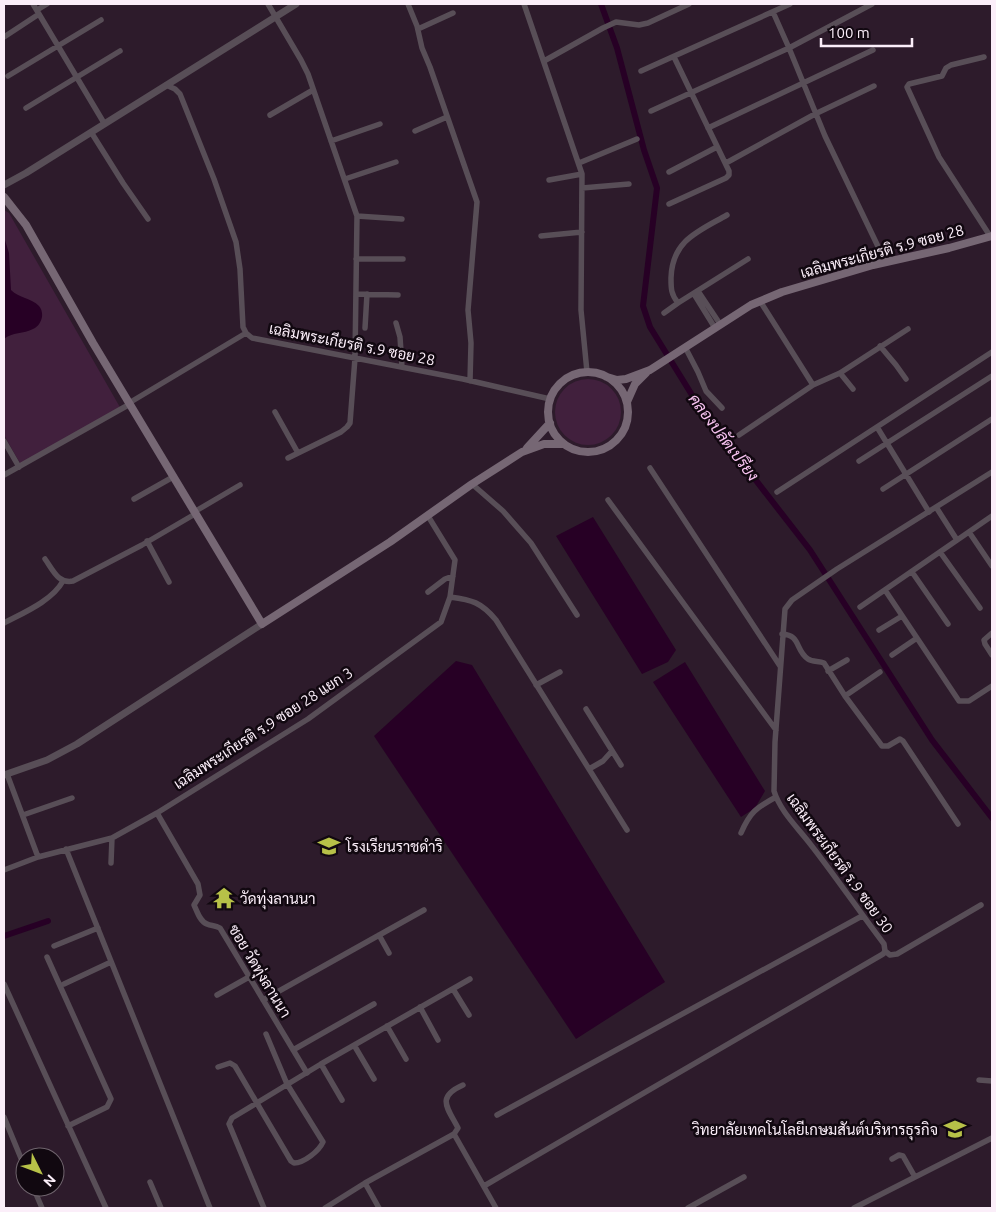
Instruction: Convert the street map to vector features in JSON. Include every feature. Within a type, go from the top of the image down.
[{"type":"main road","points":[[4,196],[26,225],[93,343],[262,624],[428,516],[472,484],[522,452],[532,444],[542,430],[550,423]]},
{"type":"main road","name":"เฉลิมพระเกียรติ ร.9 ซอย 28","points":[[564,444],[578,451],[586,452],[594,452],[609,446],[624,428],[628,413],[627,402],[635,384],[650,370],[760,301],[782,292],[885,262],[949,248],[991,236]]},
{"type":"main road","name":"เฉลิมพระเกียรติ ร.9 ซอย 28","points":[[587,372],[594,372],[617,380],[626,379],[650,370]]},
{"type":"main road","points":[[564,444],[555,435],[550,423],[548,411],[550,399],[559,385],[565,380],[579,373],[587,372]]},
{"type":"main road","points":[[607,377],[618,386],[627,402]]},
{"type":"main road","points":[[522,452],[544,444],[564,444]]},
{"type":"street","points":[[33,4],[104,123]]},
{"type":"street","points":[[4,37],[47,4]]},
{"type":"street","points":[[268,4],[301,60],[357,216],[355,358],[350,423],[341,432],[288,458]]},
{"type":"street","points":[[4,185],[296,4]]},
{"type":"street","points":[[408,4],[476,202],[468,310],[471,343],[470,381]]},
{"type":"street","points":[[524,4],[582,174],[581,310],[587,372]]},
{"type":"street","points":[[544,61],[616,22],[639,25],[689,4]]},
{"type":"street","points":[[642,71],[790,4]]},
{"type":"street","points":[[651,111],[789,48],[872,4]]},
{"type":"street","points":[[772,12],[804,83],[815,114],[885,262]]},
{"type":"street","points":[[418,29],[454,13]]},
{"type":"street","points":[[8,76],[101,20]]},
{"type":"street","points":[[708,128],[873,50]]},
{"type":"street","points":[[26,108],[120,51]]},
{"type":"street","points":[[670,204],[729,175],[726,163],[674,57]]},
{"type":"street","points":[[984,57],[951,65],[946,68],[942,76],[909,84],[907,88],[939,157],[991,236]]},
{"type":"street","name":"เฉลิมพระเกียรติ ร.9 ซอย 28","points":[[166,85],[175,89],[180,94],[214,179],[236,242],[240,269],[243,327],[252,338],[470,381],[550,399]]},
{"type":"street","points":[[726,163],[815,114],[874,86]]},
{"type":"street","points":[[270,116],[313,90]]},
{"type":"street","points":[[415,131],[447,117]]},
{"type":"street","points":[[331,141],[380,124]]},
{"type":"street","points":[[91,132],[148,219]]},
{"type":"street","points":[[579,163],[637,139]]},
{"type":"street","points":[[669,172],[717,147]]},
{"type":"street","points":[[345,179],[396,162]]},
{"type":"street","points":[[549,180],[582,174]]},
{"type":"street","points":[[582,188],[629,184]]},
{"type":"street","points":[[678,303],[671,291],[673,257],[690,237],[727,214]]},
{"type":"street","points":[[357,216],[402,219]]},
{"type":"street","points":[[541,236],[582,232]]},
{"type":"street","points":[[356,259],[403,259]]},
{"type":"street","points":[[664,312],[748,259]]},
{"type":"street","points":[[696,293],[718,326]]},
{"type":"street","points":[[356,294],[398,295]]},
{"type":"street","points":[[365,328],[367,294]]},
{"type":"street","points":[[760,301],[813,384]]},
{"type":"street","points":[[396,323],[400,337],[402,368]]},
{"type":"street","points":[[739,435],[813,384],[840,373],[908,329]]},
{"type":"street","points":[[4,476],[246,333]]},
{"type":"street","points":[[880,346],[906,379]]},
{"type":"street","points":[[681,350],[698,372],[706,391],[722,408]]},
{"type":"street","points":[[777,492],[992,352]]},
{"type":"street","points":[[840,373],[853,389]]},
{"type":"street","points":[[859,461],[992,376]]},
{"type":"street","points":[[275,412],[298,453]]},
{"type":"street","points":[[883,489],[992,419]]},
{"type":"street","points":[[877,427],[929,512]]},
{"type":"street","points":[[4,441],[19,467]]},
{"type":"street","points":[[650,468],[780,666]]},
{"type":"street","name":"เฉลิมพระเกียรติ ร.9 ซอย 30","points":[[484,1186],[880,957],[885,951],[884,944],[785,812],[774,791],[776,730],[785,609],[792,600],[837,569],[992,472]]},
{"type":"street","points":[[134,498],[173,477]]},
{"type":"street","points":[[472,484],[503,511],[531,543],[577,615]]},
{"type":"street","points":[[46,559],[55,574],[63,581],[73,581],[147,541],[240,485]]},
{"type":"street","points":[[608,500],[776,730]]},
{"type":"street","points":[[936,507],[957,540]]},
{"type":"street","name":"เฉลิมพระเกียรติ ร.9 ซอย 28 แยก 3","points":[[4,870],[38,857],[112,838],[157,813],[308,719],[434,627],[443,618],[450,597],[455,560],[428,516]]},
{"type":"street","points":[[860,607],[992,516]]},
{"type":"street","points":[[968,532],[992,566]]},
{"type":"street","points":[[147,541],[170,582]]},
{"type":"street","points":[[940,552],[980,608]]},
{"type":"street","points":[[912,572],[948,624]]},
{"type":"street","points":[[428,592],[452,576]]},
{"type":"street","points":[[4,623],[23,614],[51,596],[63,581]]},
{"type":"street","points":[[885,590],[958,701],[969,700],[992,686]]},
{"type":"street","points":[[450,597],[472,600],[488,610],[628,830]]},
{"type":"street","points":[[880,630],[902,616]]},
{"type":"street","points":[[38,857],[23,815],[5,774],[47,760],[77,744],[262,624]]},
{"type":"street","points":[[992,633],[986,638],[984,644],[992,655]]},
{"type":"street","points":[[782,634],[790,634],[806,658],[824,663],[845,696],[882,746],[888,746],[900,739],[903,741],[958,824]]},
{"type":"street","points":[[892,655],[917,638]]},
{"type":"street","points":[[828,671],[847,660]]},
{"type":"street","points":[[536,685],[560,672]]},
{"type":"street","points":[[845,696],[880,672]]},
{"type":"street","points":[[586,710],[621,765]]},
{"type":"street","points":[[589,769],[603,761],[612,751]]},
{"type":"street","points":[[741,833],[748,817],[776,797]]},
{"type":"street","points":[[23,815],[72,798]]},
{"type":"street","name":"ซอย วัดทุ่งลานนา","points":[[157,813],[198,884],[200,895],[194,905],[202,920],[207,924],[220,928],[306,1073]]},
{"type":"street","points":[[111,863],[112,838]]},
{"type":"street","points":[[66,849],[210,1208]]},
{"type":"street","points":[[885,951],[890,955],[897,954],[981,905]]},
{"type":"street","points":[[264,1000],[424,910]]},
{"type":"street","points":[[497,1115],[862,916]]},
{"type":"street","points":[[54,946],[98,928]]},
{"type":"street","points":[[379,935],[389,953]]},
{"type":"street","points":[[47,957],[111,1099],[107,1107],[68,1126]]},
{"type":"street","points":[[64,984],[111,962]]},
{"type":"street","points":[[217,995],[249,977]]},
{"type":"street","points":[[264,1208],[229,1124],[232,1118],[321,1064],[470,979]]},
{"type":"street","points":[[4,984],[106,1208]]},
{"type":"street","points":[[453,989],[470,1015]]},
{"type":"street","points":[[293,1050],[374,1004]]},
{"type":"street","points":[[420,1008],[438,1040]]},
{"type":"street","points":[[387,1026],[406,1059]]},
{"type":"street","points":[[218,1067],[230,1063],[235,1066],[291,1161],[294,1163],[301,1162],[319,1148],[323,1142],[288,1084],[266,1034]]},
{"type":"street","points":[[354,1045],[374,1079]]},
{"type":"street","points":[[321,1064],[342,1100]]},
{"type":"street","points":[[979,1080],[992,1081]]},
{"type":"street","points":[[325,1208],[365,1183],[454,1134],[458,1128],[446,1098],[449,1094],[463,1086]]},
{"type":"street","points":[[4,1117],[16,1147]]},
{"type":"street","points":[[454,1134],[496,1208]]},
{"type":"street","points":[[854,1208],[992,1138]]},
{"type":"street","points":[[892,1159],[900,1155],[903,1156],[915,1177]]},
{"type":"street","points":[[688,1208],[744,1177]]},
{"type":"street","points":[[150,1182],[161,1208]]},
{"type":"street","points":[[365,1183],[379,1208]]},
{"type":"shaded area","points":[[4,210],[9,213],[121,409],[21,465],[4,435]]},
{"type":"shaded area","points":[[4,237],[9,253],[11,290],[36,303],[41,309],[42,315],[39,325],[36,327],[4,339]]},
{"type":"shaded area","points":[[588,379],[601,382],[611,389],[618,399],[621,412],[618,425],[611,435],[601,442],[588,445],[575,442],[565,435],[558,425],[555,412],[558,399],[565,389],[575,382]]},
{"type":"shaded area","points":[[593,517],[676,650],[668,662],[642,674],[556,536]]},
{"type":"shaded area","points":[[456,661],[472,665],[665,982],[576,1039],[374,736]]},
{"type":"shaded area","points":[[685,662],[765,791],[755,808],[741,817],[653,682]]},
{"type":"waterway","name":"คลองปลัดเปรียง","points":[[601,4],[617,48],[644,150],[657,188],[643,306],[650,327],[692,395],[810,550],[932,740],[992,818]]},
{"type":"waterway","points":[[4,936],[48,921]]},
{"type":"place","name":"โรงเรียนราชดำริ","points":[[329,846]]},
{"type":"place","name":"วัดทุ่งลานนา","points":[[224,898]]},
{"type":"place","name":"วิทยาลัยเทคโนโลยีเกษมสันต์บริหารธุรกิจ","points":[[955,1129]]}]
